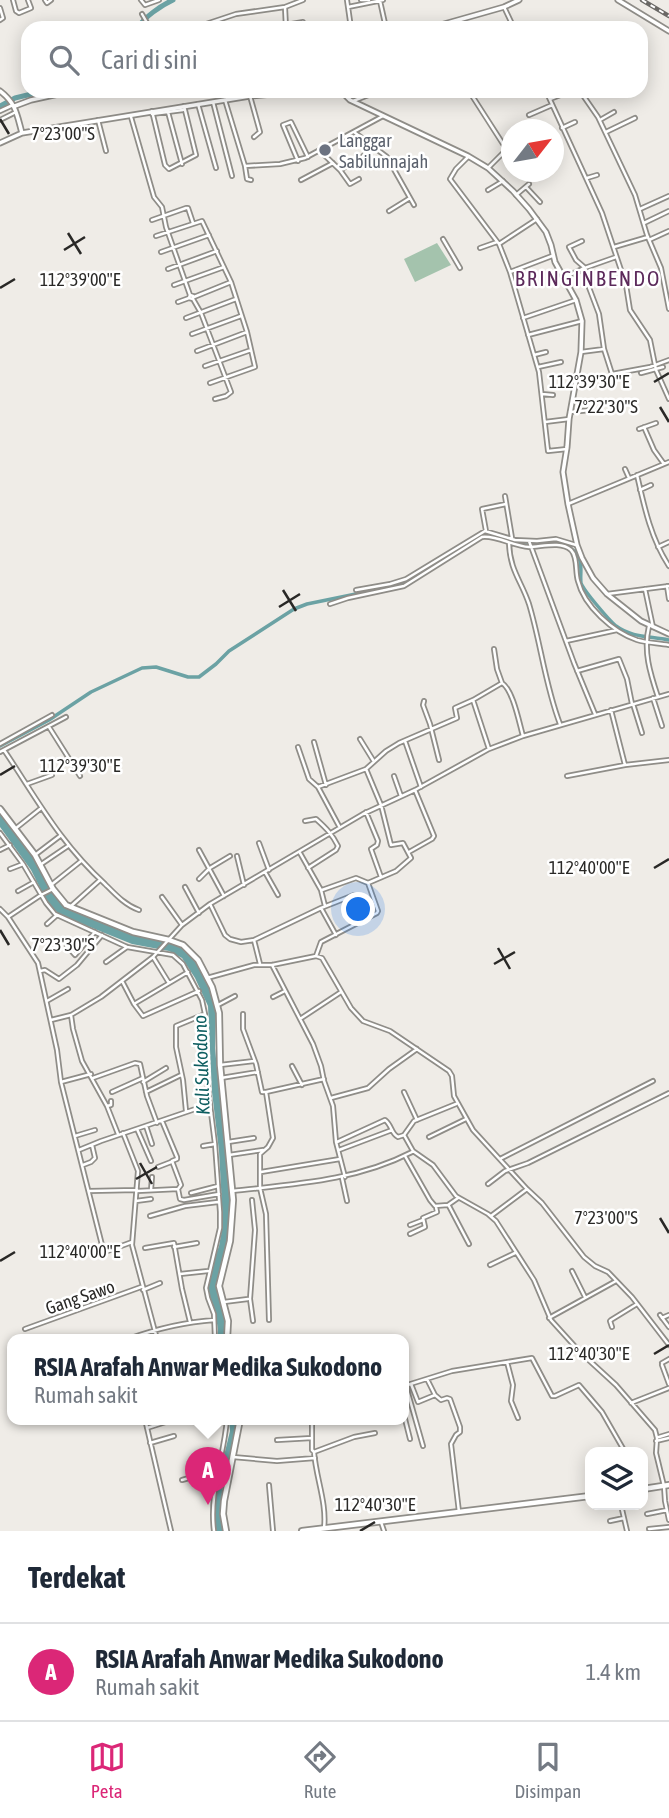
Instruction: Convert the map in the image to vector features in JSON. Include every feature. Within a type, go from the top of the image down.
[{"type":"main road","points":[[0,810],[35,855],[52,888],[69,907],[133,932],[183,945],[198,960],[207,978],[218,1004],[219,1065],[232,1191],[232,1231],[219,1286],[228,1321],[227,1334]]},
{"type":"main road","points":[[226,1531],[224,1501],[239,1425]]},
{"type":"main road","points":[[648,1488],[667,1486]]},
{"type":"main road","points":[[302,1531],[382,1526],[459,1512],[585,1497]]},
{"type":"street","points":[[13,0],[19,13],[30,9],[28,0]]},
{"type":"street","points":[[45,0],[48,3],[51,0]]},
{"type":"street","points":[[141,0],[145,5],[159,0]]},
{"type":"street","points":[[215,21],[236,14],[285,7],[303,0]]},
{"type":"street","points":[[347,0],[350,21]]},
{"type":"street","points":[[361,0],[369,0]]},
{"type":"street","points":[[348,7],[382,0],[385,21]]},
{"type":"street","points":[[461,21],[519,0]]},
{"type":"street","points":[[618,0],[669,31]]},
{"type":"street","points":[[504,6],[511,21]]},
{"type":"street","points":[[285,7],[286,21]]},
{"type":"street","points":[[0,8],[3,18],[0,20]]},
{"type":"street","points":[[145,17],[146,21]]},
{"type":"street","points":[[0,91],[12,102],[22,133]]},
{"type":"street","points":[[0,111],[12,102],[41,98]]},
{"type":"street","points":[[0,143],[22,133],[131,115],[168,112],[238,98]]},
{"type":"street","points":[[251,98],[260,132],[254,137]]},
{"type":"street","points":[[349,98],[468,156],[501,179]]},
{"type":"street","points":[[352,101],[360,98]]},
{"type":"street","points":[[473,98],[501,142]]},
{"type":"street","points":[[585,98],[600,120],[629,181],[648,239],[661,268],[669,309]]},
{"type":"street","points":[[550,99],[558,119]]},
{"type":"street","points":[[225,100],[247,179],[251,180]]},
{"type":"street","points":[[214,102],[232,176]]},
{"type":"street","points":[[198,104],[216,168]]},
{"type":"street","points":[[529,115],[552,105]]},
{"type":"street","points":[[152,113],[184,108]]},
{"type":"street","points":[[152,113],[166,167],[169,169],[195,157],[196,153],[184,108]]},
{"type":"street","points":[[0,120],[16,112]]},
{"type":"street","points":[[168,112],[182,164]]},
{"type":"street","points":[[600,120],[614,112]]},
{"type":"street","points":[[131,115],[154,197],[161,204],[168,233],[191,298],[201,313],[231,393],[215,400]]},
{"type":"street","points":[[245,166],[280,164],[308,157],[383,116]]},
{"type":"street","points":[[606,132],[635,118]]},
{"type":"street","points":[[98,120],[106,151]]},
{"type":"street","points":[[298,160],[283,125],[291,122],[308,157]]},
{"type":"street","points":[[564,127],[575,122]]},
{"type":"street","points":[[354,132],[387,157],[414,205]]},
{"type":"street","points":[[564,132],[602,213],[626,285],[630,310],[650,340],[656,368],[669,398]]},
{"type":"street","points":[[340,170],[373,148]]},
{"type":"street","points":[[320,150],[351,184],[359,179]]},
{"type":"street","points":[[488,168],[501,155]]},
{"type":"street","points":[[468,156],[450,179],[498,243],[510,272],[538,367],[548,451],[567,451]]},
{"type":"street","points":[[301,180],[333,163]]},
{"type":"street","points":[[587,178],[597,175]]},
{"type":"street","points":[[488,190],[501,182]]},
{"type":"street","points":[[504,182],[537,219],[549,237],[553,256],[576,300],[582,321],[581,352],[563,472],[577,545],[593,578],[607,594],[651,627],[669,634]]},
{"type":"street","points":[[516,195],[528,185],[540,202]]},
{"type":"street","points":[[640,209],[669,196]]},
{"type":"street","points":[[389,211],[410,198]]},
{"type":"street","points":[[152,220],[187,208],[194,223]]},
{"type":"street","points":[[644,223],[669,211]]},
{"type":"street","points":[[480,248],[498,243],[537,219]]},
{"type":"street","points":[[156,236],[202,221],[231,282],[255,367],[210,383]]},
{"type":"street","points":[[614,247],[648,239],[669,230]]},
{"type":"street","points":[[161,252],[209,235]]},
{"type":"street","points":[[443,239],[460,268]]},
{"type":"street","points":[[582,241],[569,247],[583,268],[599,314],[612,382]]},
{"type":"street","points":[[168,269],[217,251]]},
{"type":"street","points":[[510,272],[553,256]]},
{"type":"street","points":[[564,278],[617,256]]},
{"type":"street","points":[[174,285],[224,267]]},
{"type":"street","points":[[178,302],[231,282]]},
{"type":"street","points":[[185,304],[190,302],[191,298]]},
{"type":"street","points":[[186,318],[236,299]]},
{"type":"street","points":[[523,318],[576,300]]},
{"type":"street","points":[[192,334],[241,316]]},
{"type":"street","points":[[528,335],[582,321]]},
{"type":"street","points":[[197,351],[247,332]]},
{"type":"street","points":[[581,352],[604,349]]},
{"type":"street","points":[[205,366],[251,350]]},
{"type":"street","points":[[534,355],[546,352]]},
{"type":"street","points":[[641,373],[669,360]]},
{"type":"street","points":[[538,367],[561,362]]},
{"type":"street","points":[[612,374],[663,367]]},
{"type":"street","points":[[542,394],[553,395]]},
{"type":"street","points":[[570,412],[591,410]]},
{"type":"street","points":[[545,422],[569,419]]},
{"type":"street","points":[[656,423],[641,428],[664,464]]},
{"type":"street","points":[[568,504],[616,481],[669,462]]},
{"type":"street","points":[[625,469],[629,478]]},
{"type":"street","points":[[637,475],[645,511],[658,547],[669,566]]},
{"type":"street","points":[[640,490],[651,485]]},
{"type":"street","points":[[505,496],[513,539]]},
{"type":"street","points":[[486,531],[482,509],[506,504]]},
{"type":"street","points":[[356,590],[406,579],[486,531],[529,543],[556,539],[577,545]]},
{"type":"street","points":[[330,604],[404,586],[482,537],[490,536],[509,543],[567,547],[572,551],[576,563],[582,593],[591,606],[617,630],[629,637],[669,645]]},
{"type":"street","points":[[658,547],[669,542]]},
{"type":"street","points":[[509,543],[510,558],[528,604],[560,724]]},
{"type":"street","points":[[529,543],[595,714]]},
{"type":"street","points":[[607,594],[668,586],[669,599]]},
{"type":"street","points":[[645,589],[651,627],[646,639],[649,667],[658,697]]},
{"type":"street","points":[[566,641],[617,630]]},
{"type":"street","points":[[494,649],[497,669],[502,683],[507,685],[512,697],[523,736]]},
{"type":"street","points":[[577,671],[619,659],[642,733]]},
{"type":"street","points":[[317,787],[366,769],[386,751],[457,718],[455,708],[473,701],[502,683]]},
{"type":"street","points":[[51,1020],[71,1015],[101,997],[153,957],[182,925],[210,904],[381,805],[415,790],[489,749],[560,724],[669,694]]},
{"type":"street","points":[[653,698],[662,726]]},
{"type":"street","points":[[424,701],[423,708],[432,730],[439,760]]},
{"type":"street","points":[[473,701],[489,749]]},
{"type":"street","points":[[611,710],[625,765]]},
{"type":"street","points":[[0,743],[52,715]]},
{"type":"street","points":[[66,717],[2,751],[68,846],[120,899],[139,910]]},
{"type":"street","points":[[49,727],[80,776]]},
{"type":"street","points":[[360,739],[373,761]]},
{"type":"street","points":[[405,741],[421,786]]},
{"type":"street","points":[[314,742],[326,785]]},
{"type":"street","points":[[298,747],[309,779],[317,787],[340,828]]},
{"type":"street","points":[[567,776],[669,760]]},
{"type":"street","points":[[321,891],[356,878],[368,883],[397,871],[411,858],[403,843],[391,845],[381,805],[366,769]]},
{"type":"street","points":[[27,784],[52,775]]},
{"type":"street","points":[[394,776],[401,796]]},
{"type":"street","points":[[409,852],[434,836],[415,790]]},
{"type":"street","points":[[15,829],[41,808]]},
{"type":"street","points":[[366,813],[378,841],[371,849],[382,877]]},
{"type":"street","points":[[305,821],[316,820],[331,833],[338,848],[308,868]]},
{"type":"street","points":[[0,832],[50,909],[57,915],[127,947],[160,951],[176,957],[199,991],[205,1014],[205,1054],[219,1194],[220,1228],[208,1271],[206,1292],[215,1320],[215,1334]]},
{"type":"street","points":[[35,855],[61,836]]},
{"type":"street","points":[[260,843],[267,871],[278,895]]},
{"type":"street","points":[[0,850],[10,845]]},
{"type":"street","points":[[40,865],[68,846]]},
{"type":"street","points":[[199,850],[224,897]]},
{"type":"street","points":[[299,852],[321,891],[323,907],[336,935]]},
{"type":"street","points":[[199,878],[230,856]]},
{"type":"street","points":[[237,856],[244,885]]},
{"type":"street","points":[[8,917],[52,888],[81,861]]},
{"type":"street","points":[[10,869],[23,864]]},
{"type":"street","points":[[69,907],[100,880]]},
{"type":"street","points":[[18,891],[34,882]]},
{"type":"street","points":[[316,956],[319,944],[377,914],[368,883]]},
{"type":"street","points":[[185,887],[199,913]]},
{"type":"street","points":[[210,904],[225,935],[241,942],[254,940],[354,895]]},
{"type":"street","points":[[162,897],[182,925]]},
{"type":"street","points":[[0,909],[36,958],[40,971],[61,1082],[104,1250],[105,1252],[132,1242]]},
{"type":"street","points":[[47,924],[57,915]]},
{"type":"street","points":[[67,946],[75,955],[95,932]]},
{"type":"street","points":[[40,971],[45,970],[59,979],[77,965],[102,935]]},
{"type":"street","points":[[254,940],[261,965]]},
{"type":"street","points":[[106,962],[127,947]]},
{"type":"street","points":[[207,978],[254,965],[272,965],[316,956],[322,958],[351,1007],[363,1021],[390,1031],[449,1071],[454,1096],[473,1130],[542,1203],[584,1257],[594,1266],[608,1272],[638,1304],[669,1345]]},
{"type":"street","points":[[153,957],[169,983]]},
{"type":"street","points":[[272,965],[313,1044],[331,1098],[347,1201]]},
{"type":"street","points":[[134,1004],[188,972]]},
{"type":"street","points":[[122,980],[134,1004],[145,1016],[199,991]]},
{"type":"street","points":[[46,1002],[68,989]]},
{"type":"street","points":[[273,997],[285,991]]},
{"type":"street","points":[[300,1018],[342,992]]},
{"type":"street","points":[[218,1004],[235,996]]},
{"type":"street","points":[[186,1111],[176,1047],[176,1026],[205,1014]]},
{"type":"street","points":[[243,1014],[243,1029],[255,1060],[262,1092],[324,1079]]},
{"type":"street","points":[[71,1015],[78,1052],[107,1107],[118,1135]]},
{"type":"street","points":[[331,1098],[368,1088],[416,1049]]},
{"type":"street","points":[[219,1065],[255,1060]]},
{"type":"street","points":[[61,1082],[138,1063],[157,1123]]},
{"type":"street","points":[[292,1066],[302,1085]]},
{"type":"street","points":[[112,1092],[166,1068]]},
{"type":"street","points":[[221,1078],[258,1072]]},
{"type":"street","points":[[146,1092],[182,1074]]},
{"type":"street","points":[[500,1159],[653,1081]]},
{"type":"street","points":[[266,1092],[273,1135],[272,1142],[260,1154],[260,1188],[266,1214],[269,1320]]},
{"type":"street","points":[[404,1092],[417,1120]]},
{"type":"street","points":[[488,1184],[505,1171],[528,1163],[669,1093]]},
{"type":"street","points":[[107,1107],[111,1105],[111,1101]]},
{"type":"street","points":[[79,1150],[210,1104]]},
{"type":"street","points":[[336,1142],[384,1121],[397,1137],[404,1135],[417,1120],[458,1104]]},
{"type":"street","points":[[429,1137],[466,1119]]},
{"type":"street","points":[[158,1167],[177,1159],[162,1121]]},
{"type":"street","points":[[146,1126],[152,1144]]},
{"type":"street","points":[[138,1129],[151,1161]]},
{"type":"street","points":[[75,1136],[95,1130]]},
{"type":"street","points":[[338,1151],[392,1130]]},
{"type":"street","points":[[123,1133],[137,1168],[132,1242],[156,1334]]},
{"type":"street","points":[[404,1135],[413,1151],[433,1165],[458,1198],[491,1216],[505,1233],[534,1280],[549,1318],[579,1352],[617,1385],[654,1429],[657,1457],[667,1486],[669,1520]]},
{"type":"street","points":[[228,1142],[254,1138]]},
{"type":"street","points":[[203,1146],[215,1144]]},
{"type":"street","points":[[83,1165],[91,1163],[95,1158],[92,1145]]},
{"type":"street","points":[[229,1155],[266,1150]]},
{"type":"street","points":[[232,1191],[343,1177],[377,1167],[413,1151]]},
{"type":"street","points":[[405,1156],[437,1212],[410,1225]]},
{"type":"street","points":[[261,1172],[340,1159]]},
{"type":"street","points":[[172,1161],[181,1185],[178,1189],[181,1200],[219,1194]]},
{"type":"street","points":[[151,1191],[152,1177]]},
{"type":"street","points":[[191,1193],[218,1186]]},
{"type":"street","points":[[89,1191],[178,1189]]},
{"type":"street","points":[[491,1216],[527,1189]]},
{"type":"street","points":[[435,1206],[448,1205],[458,1198]]},
{"type":"street","points":[[136,1201],[151,1199]]},
{"type":"street","points":[[252,1200],[255,1230],[250,1299],[253,1321]]},
{"type":"street","points":[[150,1216],[192,1205],[219,1202]]},
{"type":"street","points":[[448,1205],[469,1244]]},
{"type":"street","points":[[410,1234],[425,1227],[422,1220]]},
{"type":"street","points":[[145,1248],[173,1242],[190,1322]]},
{"type":"street","points":[[174,1247],[197,1243]]},
{"type":"street","points":[[490,1265],[516,1253]]},
{"type":"street","points":[[180,1274],[208,1271]]},
{"type":"street","points":[[572,1271],[585,1297]]},
{"type":"street","points":[[549,1318],[616,1281]]},
{"type":"street","name":"Gang Sawo","points":[[25,1329],[160,1283]]},
{"type":"street","points":[[224,1302],[250,1299]]},
{"type":"street","points":[[612,1327],[611,1320],[638,1304]]},
{"type":"street","points":[[669,1315],[661,1317],[669,1327]]},
{"type":"street","points":[[143,1334],[190,1322],[215,1320]]},
{"type":"street","points":[[435,1395],[418,1402],[411,1384],[452,1371],[530,1357],[551,1394],[555,1396],[579,1385],[602,1412],[622,1447]]},
{"type":"street","points":[[631,1403],[669,1386],[662,1364],[669,1359]]},
{"type":"street","points":[[507,1362],[513,1385],[511,1401],[518,1418]]},
{"type":"street","points":[[427,1379],[435,1395],[441,1400],[450,1399],[460,1427],[460,1432],[451,1444],[459,1512]]},
{"type":"street","points":[[409,1399],[423,1446]]},
{"type":"street","points":[[146,1425],[171,1531]]},
{"type":"street","points":[[147,1428],[158,1425]]},
{"type":"street","points":[[214,1531],[212,1503],[226,1425]]},
{"type":"street","points":[[312,1425],[312,1450],[324,1508],[324,1528]]},
{"type":"street","points":[[406,1425],[410,1439]]},
{"type":"street","points":[[314,1452],[354,1437],[375,1433]]},
{"type":"street","points":[[150,1443],[174,1436]]},
{"type":"street","points":[[657,1440],[669,1436]]},
{"type":"street","points":[[277,1440],[312,1438]]},
{"type":"street","points":[[233,1457],[276,1461],[314,1458]]},
{"type":"street","points":[[182,1480],[217,1470]]},
{"type":"street","points":[[269,1485],[273,1531]]},
{"type":"street","points":[[622,1510],[627,1531]]},
{"type":"street","points":[[647,1514],[667,1510]]},
{"type":"street","points":[[610,1521],[624,1518]]},
{"type":"street","points":[[649,1529],[669,1527]]},
{"type":"green space","points":[[437,243],[451,265],[415,282],[404,259]]},
{"type":"water","points":[[0,812],[31,852],[56,896],[69,909],[136,935],[180,945],[195,959],[211,988],[216,1014],[215,1048],[231,1214],[229,1235],[217,1280],[217,1293],[226,1319],[225,1334],[218,1334],[216,1317],[208,1296],[207,1280],[219,1246],[223,1224],[208,1006],[182,958],[169,951],[132,944],[60,915],[47,902],[31,870],[0,827]]},
{"type":"water","points":[[230,1425],[238,1425],[222,1492],[223,1531],[215,1531],[215,1493]]},
{"type":"waterway","points":[[143,21],[173,0]]},
{"type":"waterway","points":[[0,106],[21,97]]},
{"type":"waterway","points":[[0,746],[49,720],[91,692],[142,668],[156,667],[188,677],[199,677],[229,651],[294,609],[390,587],[412,579],[479,536],[485,533],[493,534]]},
{"type":"waterway","points":[[510,539],[530,542]]},
{"type":"waterway","points":[[538,542],[550,542],[573,550],[580,561],[583,587],[616,626],[635,635],[669,640]]},
{"type":"railway","points":[[642,0],[669,16]]},
{"type":"place","name":"Langgar Sabilunnajah","points":[[325,150]]},
{"type":"place","name":"RSIA Arafah Anwar Medika Sukodono","points":[[208,1505]]},
{"type":"district","name":"BRINGINBENDO","points":[[588,278]]},
{"type":"water label","name":"Kali Sukodono","points":[[201,1065]]}]
